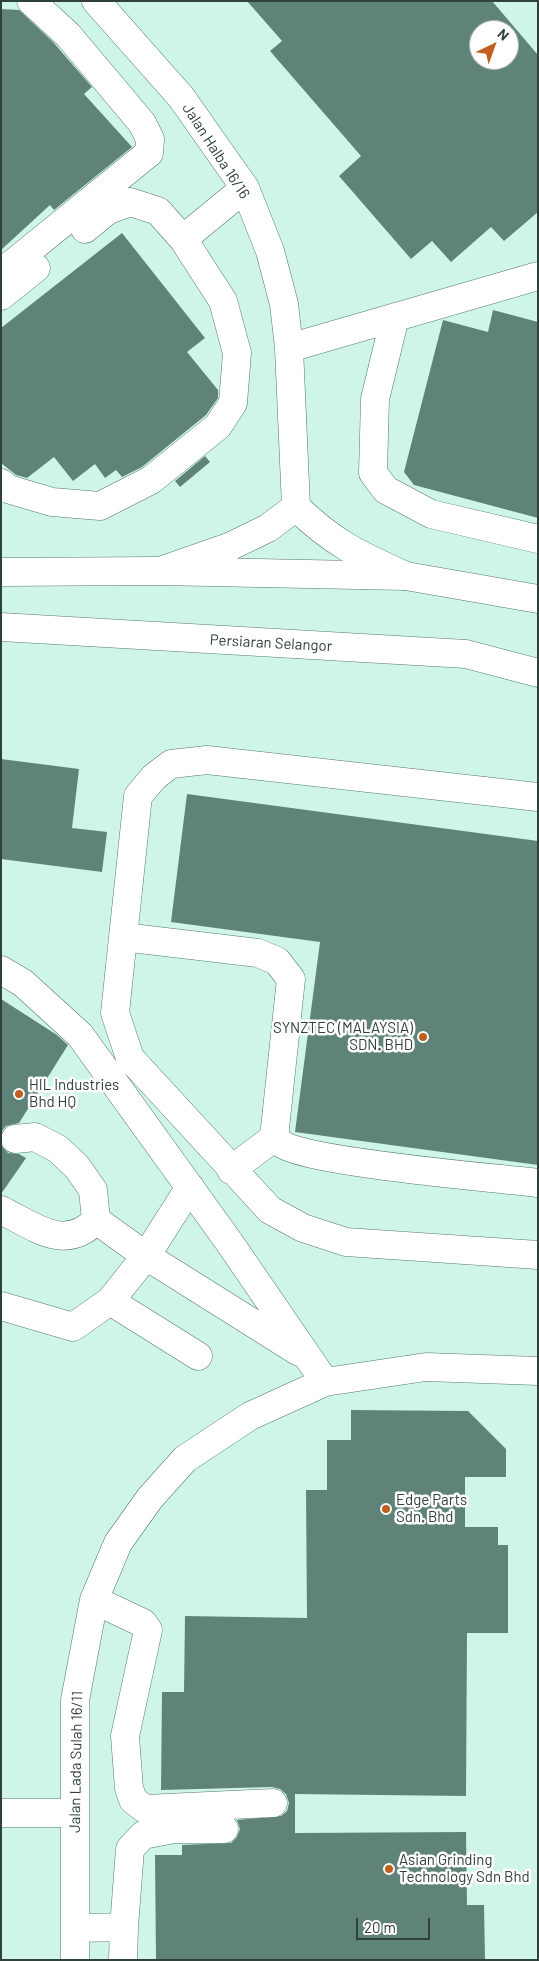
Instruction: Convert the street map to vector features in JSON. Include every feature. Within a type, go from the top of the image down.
[{"type":"street","points":[[1,273],[149,153],[150,139],[142,123],[68,35],[31,1]]},
{"type":"street","name":"Jalan Halba 16/16","points":[[96,1],[181,97],[245,188],[270,251],[284,304],[296,507]]},
{"type":"street","points":[[183,239],[245,188]]},
{"type":"street","points":[[1,296],[108,210],[130,202],[158,211],[183,239],[223,301],[237,353],[233,403],[218,426],[151,480],[100,506],[52,502],[8,489],[1,483]]},
{"type":"street","points":[[288,348],[538,276]]},
{"type":"street","points":[[394,317],[375,399],[372,473],[386,490],[431,514],[538,539]]},
{"type":"street","points":[[159,571],[268,528],[296,507],[322,531],[356,554],[406,576]]},
{"type":"street","points":[[1,572],[159,571],[406,576],[538,599]]},
{"type":"street","name":"Persiaran Selangor","points":[[1,627],[466,654],[538,673]]},
{"type":"street","points":[[538,797],[207,760],[171,764],[154,777],[138,796],[115,1013],[130,1058],[231,1170],[270,1210],[303,1228],[346,1242],[538,1255]]},
{"type":"street","points":[[123,937],[258,953],[277,961],[291,979],[275,1136],[280,1143],[321,1157],[538,1183]]},
{"type":"street","points":[[1,970],[23,983],[80,1035],[190,1187],[325,1382]]},
{"type":"street","points":[[231,1170],[275,1136]]},
{"type":"street","points":[[1,1210],[54,1237],[87,1230],[96,1220],[93,1190],[77,1167],[58,1149],[35,1137],[15,1139]]},
{"type":"street","points":[[1,1306],[73,1327],[110,1301],[146,1256],[190,1187]]},
{"type":"street","points":[[96,1220],[146,1256],[308,1358]]},
{"type":"street","points":[[110,1301],[198,1356]]},
{"type":"street","name":"Jalan Lada Sulah 16/11","points":[[75,1960],[75,1700],[94,1600],[118,1543],[150,1498],[186,1459],[250,1416],[325,1382],[426,1367],[538,1371]]},
{"type":"street","points":[[94,1600],[143,1623],[148,1630],[124,1736],[129,1788],[133,1800],[145,1809],[273,1803]]},
{"type":"street","points":[[1,1813],[75,1813]]},
{"type":"street","points":[[123,1960],[130,1849],[143,1835],[174,1829],[224,1829]]},
{"type":"street","points":[[75,1928],[124,1928]]},
{"type":"building","points":[[247,1],[492,1],[508,20],[469,20],[469,70],[519,70],[519,33],[538,55],[538,212],[504,241],[491,227],[451,262],[432,241],[411,259],[339,176],[361,156],[270,51],[282,41]]},
{"type":"building","points":[[1,9],[19,10],[53,42],[92,87],[84,94],[132,147],[54,210],[50,205],[1,250]]},
{"type":"building","points":[[122,233],[205,338],[187,352],[218,390],[218,398],[206,415],[142,467],[122,477],[116,470],[105,478],[95,464],[73,481],[54,457],[27,478],[16,475],[1,463],[1,328]]},
{"type":"building","points":[[493,310],[538,322],[538,518],[414,485],[404,472],[443,320],[488,332]]},
{"type":"building","points":[[205,456],[210,462],[180,487],[175,481]]},
{"type":"building","points":[[1,759],[79,769],[72,828],[107,832],[102,872],[1,859]]},
{"type":"building","name":"SYNZTEC (MALAYSIA) SDN. BHD","points":[[187,794],[538,841],[538,1165],[295,1132],[320,942],[171,922]]},
{"type":"building","name":"HIL Industries Bhd HQ","points":[[1,999],[57,1035],[68,1045],[19,1123],[6,1126],[1,1132]]},
{"type":"building","points":[[1,1145],[8,1153],[19,1154],[26,1158],[1,1194]]},
{"type":"building","points":[[351,1410],[468,1411],[506,1449],[506,1477],[465,1477],[465,1527],[498,1527],[498,1545],[508,1545],[508,1633],[467,1633],[466,1796],[295,1794],[295,1833],[466,1832],[467,1905],[484,1905],[485,1960],[156,1960],[155,1855],[182,1855],[182,1845],[231,1843],[237,1837],[240,1829],[237,1820],[281,1816],[287,1811],[289,1803],[286,1794],[280,1789],[272,1787],[161,1790],[162,1692],[184,1692],[185,1616],[307,1618],[306,1490],[327,1490],[327,1440],[351,1440]]},
{"type":"place","name":"SYNZTEC (MALAYSIA) SDN. BHD","points":[[423,1037]]},
{"type":"place","name":"HIL Industries Bhd HQ","points":[[19,1094]]},
{"type":"place","name":"Edge Parts Sdn. Bhd","points":[[386,1509]]},
{"type":"place","name":"Asian Grinding Technology Sdn Bhd","points":[[389,1869]]}]
